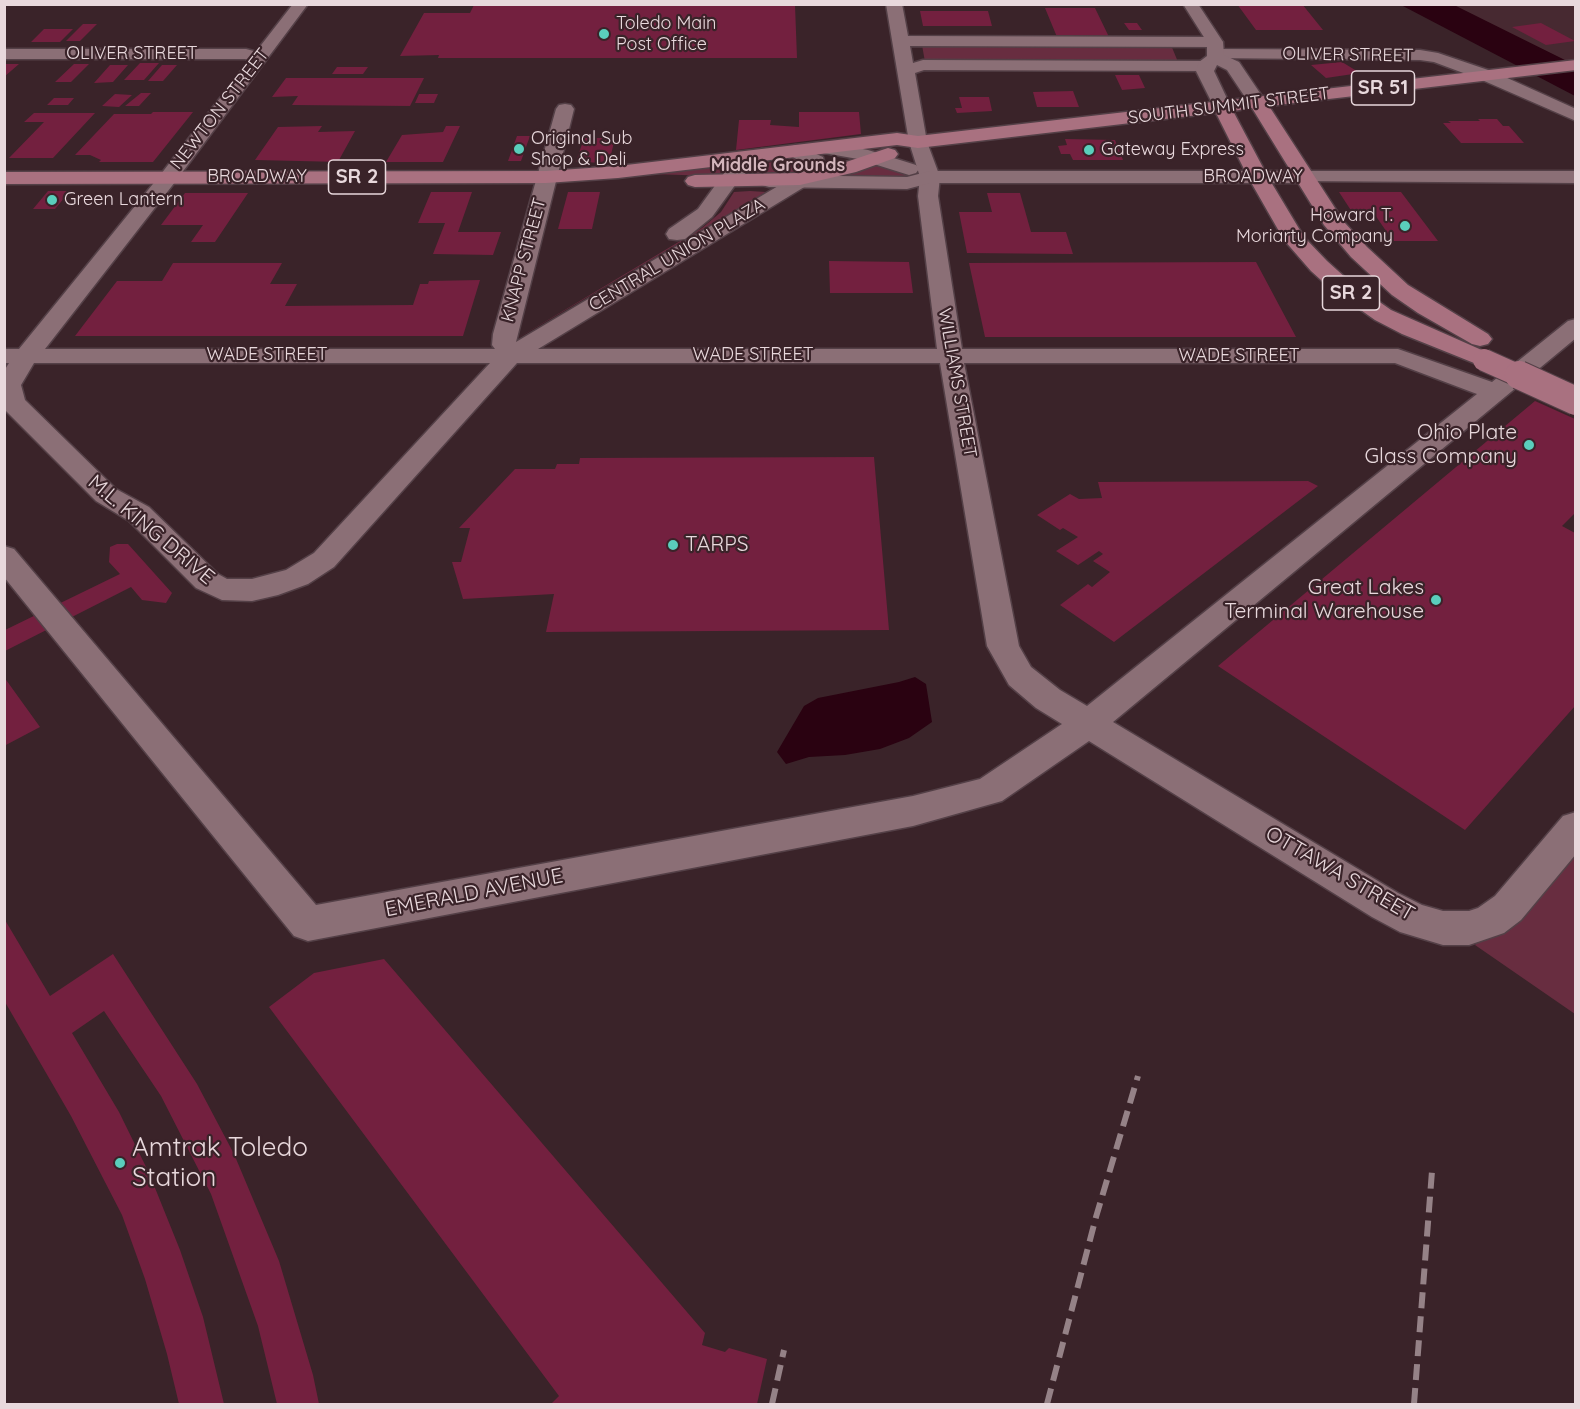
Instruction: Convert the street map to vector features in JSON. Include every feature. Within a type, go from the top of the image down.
[{"type":"main road","name":"SOUTH SUMMIT STREET","points":[[825,148],[897,139],[918,142],[1575,65]]},
{"type":"main road","name":"SR 2","points":[[1257,102],[1335,225],[1377,271],[1492,354],[1575,401]]},
{"type":"main road","name":"SR 2","points":[[1222,107],[1258,177],[1295,240],[1339,284],[1383,315],[1410,329],[1492,354],[1575,385]]},
{"type":"main road","name":"SOUTH SUMMIT STREET","points":[[803,180],[877,159],[910,148],[918,142]]},
{"type":"main road","name":"BROADWAY","points":[[4,178],[546,177],[618,172],[825,148]]},
{"type":"main road","name":"BROADWAY","points":[[546,177],[578,181],[735,181]]},
{"type":"street","name":"NEWTON STREET","points":[[16,356],[168,178],[301,4]]},
{"type":"street","name":"WILLIAMS STREET","points":[[894,4],[918,142],[930,177],[928,196],[952,356],[1003,646],[1020,676],[1048,699],[1089,723]]},
{"type":"street","points":[[1190,4],[1213,55],[1233,66],[1257,102]]},
{"type":"street","name":"OLIVER STREET","points":[[900,41],[1213,55]]},
{"type":"street","name":"OLIVER STREET","points":[[906,70],[923,65],[1213,55],[1406,53],[1438,58],[1488,76],[1575,116]]},
{"type":"street","name":"OLIVER STREET","points":[[4,54],[246,54],[259,58]]},
{"type":"street","points":[[1213,55],[1205,71],[1222,107]]},
{"type":"street","name":"KNAPP STREET","points":[[351,530],[508,345],[546,177],[565,109]]},
{"type":"street","name":"BROADWAY","points":[[825,148],[877,159],[930,177]]},
{"type":"street","points":[[796,151],[816,161],[816,169],[803,180]]},
{"type":"street","name":"CENTRAL UNION PLAZA","points":[[508,345],[688,227],[735,181],[746,163],[762,155]]},
{"type":"street","name":"BROADWAY","points":[[735,181],[907,183],[930,177],[1575,177]]},
{"type":"street","name":"CENTRAL UNION PLAZA","points":[[508,345],[803,180]]},
{"type":"street","points":[[1089,723],[1575,326]]},
{"type":"street","name":"WADE STREET","points":[[16,356],[508,345],[952,356],[1398,356],[1496,392]]},
{"type":"street","name":"M.L. KING DRIVE","points":[[16,356],[8,385],[14,404],[106,495],[139,514],[207,581],[236,591],[267,588],[282,583],[324,560],[351,530]]},
{"type":"street","name":"EMERALD AVENUE","points":[[4,556],[309,924],[953,802],[990,791],[1089,723]]},
{"type":"street","name":"OTTAWA STREET","points":[[1089,723],[1385,905],[1414,920],[1443,928],[1468,928],[1490,921],[1508,908],[1575,827]]},
{"type":"shaded area","points":[[1401,5],[1454,5],[1575,65],[1575,96]]},
{"type":"shaded area","points":[[1454,5],[1575,5],[1575,65],[1514,36]]},
{"type":"shaded area","points":[[922,45],[1171,45],[1178,62],[925,62]]},
{"type":"shaded area","points":[[794,158],[804,162],[805,170],[770,175],[753,172],[755,167],[762,164]]},
{"type":"shaded area","points":[[728,165],[713,176],[650,174]]},
{"type":"shaded area","points":[[878,165],[918,176],[920,178],[839,177]]},
{"type":"shaded area","points":[[734,192],[766,192],[506,345],[702,228],[721,212]]},
{"type":"shaded area","points":[[915,677],[926,684],[932,722],[909,738],[880,749],[845,755],[809,757],[786,764],[777,752],[804,706],[818,698]]},
{"type":"shaded area","points":[[1575,822],[1575,1014],[1475,945]]},
{"type":"building","points":[[1237,4],[1302,4],[1323,30],[1256,30]]},
{"type":"building","name":"Toledo Main Post Office","points":[[474,5],[795,5],[797,58],[438,58],[439,55],[400,56],[424,13],[470,13]]},
{"type":"building","points":[[1045,8],[1095,8],[1109,37],[1057,37]]},
{"type":"building","points":[[920,11],[988,11],[992,26],[923,26]]},
{"type":"building","points":[[1124,23],[1137,23],[1142,30],[1129,30]]},
{"type":"building","points":[[1541,23],[1575,41],[1546,45],[1512,27]]},
{"type":"building","points":[[83,24],[97,24],[80,41],[66,41]]},
{"type":"building","points":[[44,29],[73,29],[60,42],[31,42]]},
{"type":"building","points":[[1342,62],[1360,73],[1326,78],[1311,65]]},
{"type":"building","points":[[140,63],[159,63],[144,80],[124,80]]},
{"type":"building","points":[[4,64],[19,64],[4,77]]},
{"type":"building","points":[[74,64],[89,64],[71,82],[55,82]]},
{"type":"building","points":[[110,65],[128,65],[113,82],[94,83]]},
{"type":"building","points":[[162,65],[177,65],[163,81],[148,81]]},
{"type":"building","points":[[337,67],[368,67],[363,74],[332,74]]},
{"type":"building","points":[[1115,75],[1139,75],[1145,88],[1122,90]]},
{"type":"building","points":[[286,78],[424,78],[410,106],[292,105],[298,96],[272,97]]},
{"type":"building","points":[[1073,91],[1079,107],[1037,107],[1033,92]]},
{"type":"building","points":[[141,93],[151,93],[139,106],[125,106]]},
{"type":"building","points":[[115,94],[132,95],[119,107],[102,106]]},
{"type":"building","points":[[419,94],[438,94],[434,103],[415,103]]},
{"type":"building","points":[[959,97],[989,97],[992,111],[957,113],[955,108],[962,108]]},
{"type":"building","points":[[54,98],[74,98],[68,105],[47,105]]},
{"type":"building","points":[[153,112],[193,112],[153,162],[99,162],[101,160],[90,155],[75,155],[114,114],[151,114]]},
{"type":"building","points":[[799,112],[859,112],[861,134],[736,150],[739,120],[771,120],[770,125],[799,127]]},
{"type":"building","points":[[34,113],[95,113],[53,158],[9,158],[44,122],[24,122]]},
{"type":"building","points":[[1478,119],[1497,119],[1503,126],[1509,126],[1524,143],[1461,143],[1443,123],[1480,121]]},
{"type":"building","points":[[322,126],[318,132],[355,131],[339,160],[344,160],[342,162],[255,160],[278,127]]},
{"type":"building","points":[[446,126],[460,126],[443,162],[386,162],[402,135],[443,132]]},
{"type":"building","name":"Original Sub Shop & Deli","points":[[517,136],[530,136],[521,161],[508,161]]},
{"type":"building","points":[[584,138],[615,138],[609,163],[576,162]]},
{"type":"building","name":"Gateway Express","points":[[1065,139],[1115,140],[1123,160],[1073,160],[1070,154],[1061,154],[1058,146],[1067,145]]},
{"type":"building","name":"Green Lantern","points":[[48,191],[70,191],[55,209],[33,209]]},
{"type":"building","points":[[431,192],[472,192],[458,232],[501,232],[493,255],[433,254],[445,223],[418,223]]},
{"type":"building","points":[[568,192],[600,192],[592,229],[558,229]]},
{"type":"building","name":"Howard T. Moriarty Company","points":[[1339,192],[1401,192],[1438,241],[1393,241],[1373,212],[1352,212]]},
{"type":"building","points":[[185,193],[248,193],[215,242],[191,242],[203,225],[161,225]]},
{"type":"building","points":[[987,193],[1020,193],[1031,232],[1066,232],[1073,254],[967,253],[959,212],[992,212]]},
{"type":"building","points":[[829,261],[909,262],[913,293],[830,293]]},
{"type":"building","points":[[1256,262],[1296,337],[985,337],[969,263]]},
{"type":"building","points":[[173,263],[282,263],[270,284],[297,284],[285,306],[413,305],[420,284],[428,284],[429,281],[480,280],[463,336],[75,336],[117,281],[162,281]]},
{"type":"building","name":"Great Lakes Terminal Warehouse","points":[[1535,401],[1575,419],[1575,513],[1562,526],[1575,533],[1575,706],[1465,830],[1218,666]]},
{"type":"building","name":"TARPS","points":[[874,457],[889,630],[546,632],[554,594],[463,599],[452,562],[461,562],[470,528],[459,528],[515,469],[555,469],[557,464],[579,464],[580,458]]},
{"type":"building","points":[[1308,481],[1318,486],[1114,642],[1060,605],[1088,584],[1092,587],[1110,572],[1093,561],[1103,554],[1099,551],[1078,565],[1056,551],[1078,537],[1063,528],[1060,530],[1037,515],[1070,494],[1079,499],[1102,498],[1098,482]]},
{"type":"building","points":[[117,544],[128,544],[172,593],[166,603],[142,600],[131,587],[5,651],[5,630],[120,574],[109,562],[110,547]]},
{"type":"building","points":[[4,677],[40,727],[4,746]]},
{"type":"building","name":"Amtrak Toledo Station","points":[[5,920],[50,996],[113,954],[197,1084],[234,1154],[279,1261],[313,1375],[319,1404],[277,1404],[258,1326],[211,1194],[161,1096],[104,1011],[72,1033],[119,1112],[149,1173],[180,1250],[203,1317],[224,1404],[179,1404],[145,1279],[122,1215],[71,1116],[5,1002]]},
{"type":"building","points":[[384,959],[705,1333],[702,1345],[725,1352],[729,1348],[767,1359],[757,1404],[551,1404],[559,1396],[269,1007],[314,973]]},
{"type":"railway","points":[[1047,1404],[1096,1217],[1138,1076]]},
{"type":"railway","points":[[1414,1404],[1432,1171]]},
{"type":"railway","points":[[772,1404],[784,1350]]},
{"type":"place","name":"Toledo Main Post Office","points":[[604,34]]},
{"type":"place","name":"Original Sub Shop & Deli","points":[[519,149]]},
{"type":"place","name":"Gateway Express","points":[[1089,150]]},
{"type":"place","name":"Green Lantern","points":[[52,200]]},
{"type":"place","name":"Howard T. Moriarty Company","points":[[1405,226]]},
{"type":"place","name":"Ohio Plate Glass Company","points":[[1529,445]]},
{"type":"place","name":"TARPS","points":[[673,545]]},
{"type":"place","name":"Great Lakes Terminal Warehouse","points":[[1436,600]]},
{"type":"place","name":"Amtrak Toledo Station","points":[[120,1163]]},
{"type":"district","name":"Middle Grounds","points":[[778,166]]}]
